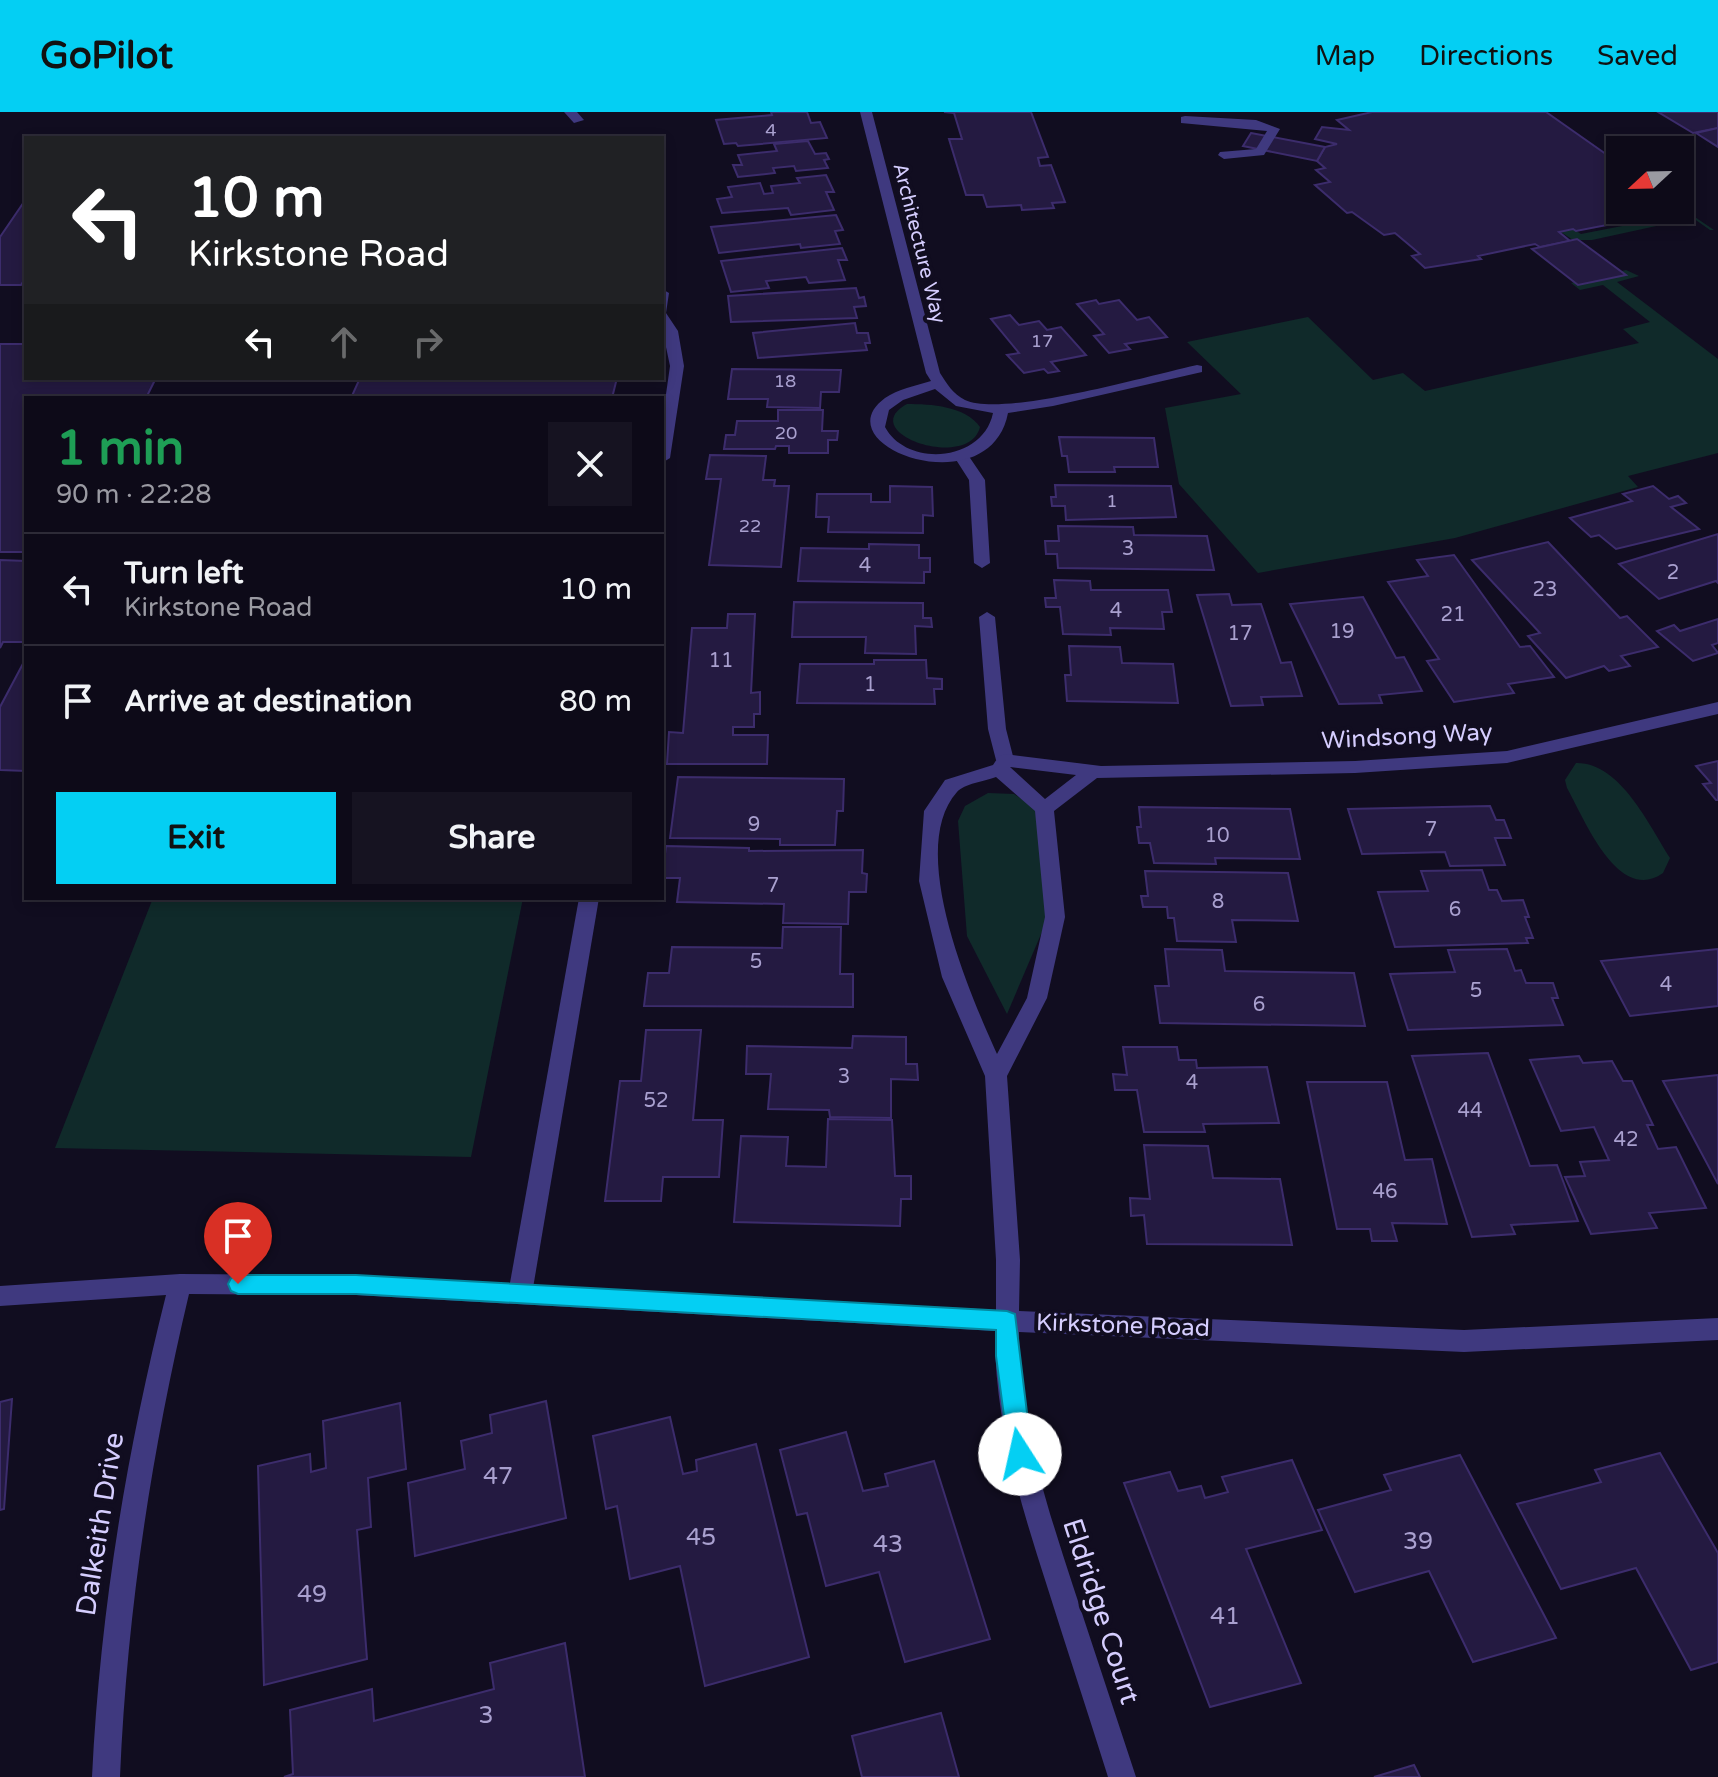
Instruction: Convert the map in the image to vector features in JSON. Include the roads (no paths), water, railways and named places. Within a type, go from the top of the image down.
[{"type":"street","points":[[570,112],[578,120],[580,112]]},
{"type":"street","name":"Architecture Way","points":[[866,112],[937,384]]},
{"type":"street","points":[[1185,120],[1256,124],[1274,129],[1260,152],[1224,155]]},
{"type":"street","points":[[664,319],[675,336],[677,369],[664,446]]},
{"type":"street","points":[[1001,410],[991,439],[961,455],[918,455],[890,445],[876,419],[887,402],[937,384],[942,392],[968,404],[1001,410],[1197,369]]},
{"type":"street","points":[[961,455],[977,480],[982,563]]},
{"type":"street","points":[[987,617],[1002,765],[1044,809],[1055,917],[1037,998],[996,1076]]},
{"type":"street","name":"Windsong Way","points":[[1007,1321],[1008,1260],[996,1076],[952,977],[929,881],[931,816],[952,785],[1002,765],[1094,771],[1355,767],[1507,757],[1718,708]]},
{"type":"street","points":[[1044,809],[1094,771]]},
{"type":"street","points":[[520,1294],[589,900]]},
{"type":"street","name":"Kirkstone Road","points":[[0,1296],[180,1284],[356,1285],[1007,1321],[1464,1341],[1718,1329]]},
{"type":"street","name":"Dalkeith Drive","points":[[106,1777],[111,1659],[122,1568],[147,1423],[180,1284]]},
{"type":"street","name":"Eldridge Court","points":[[1007,1321],[1007,1356],[1017,1438],[1031,1496],[1122,1777]]}]
